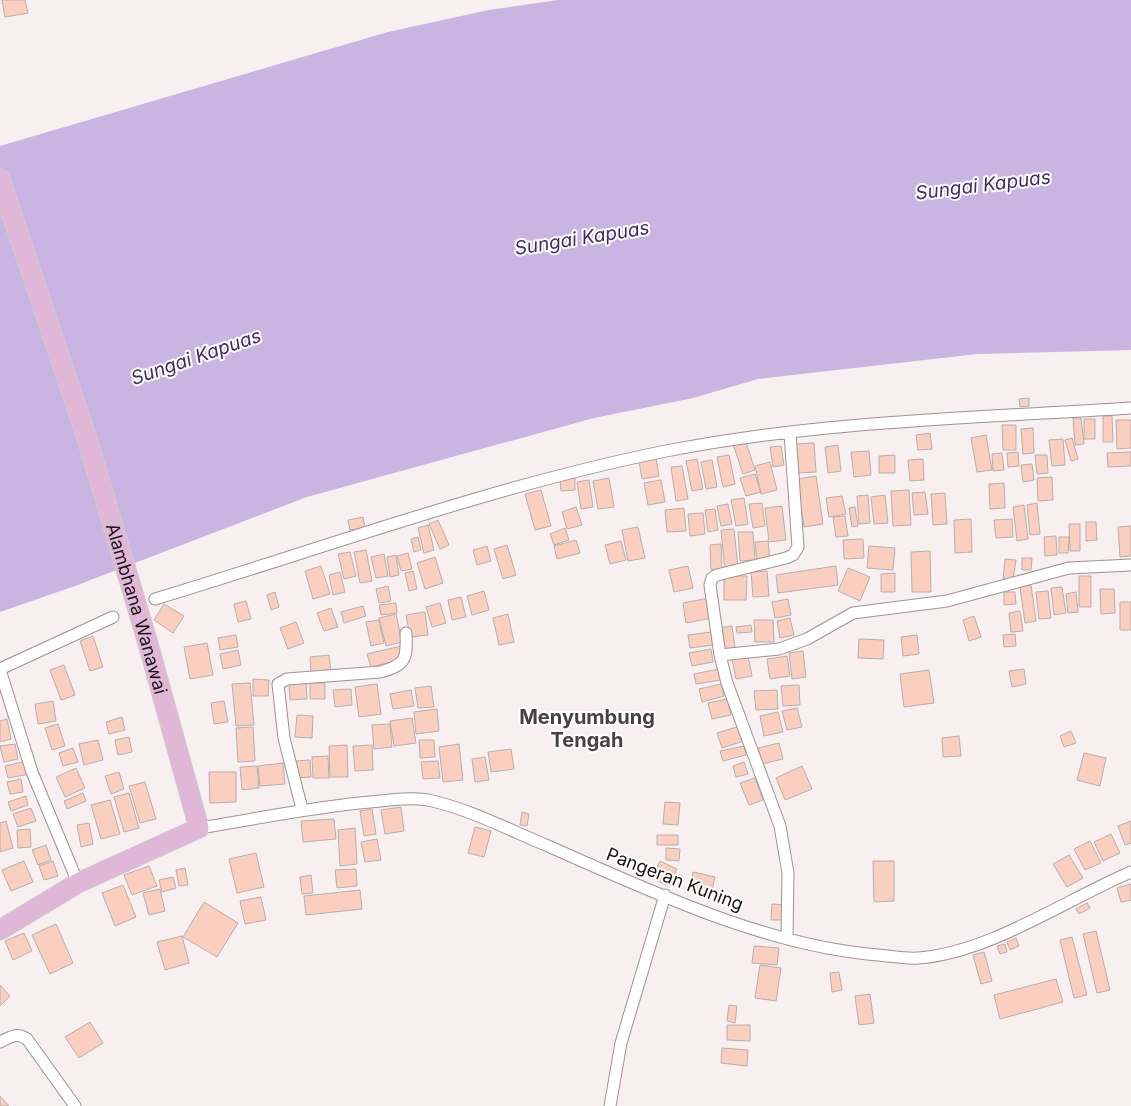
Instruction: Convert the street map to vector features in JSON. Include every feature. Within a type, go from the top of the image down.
[{"type":"main road","name":"Alambhana Wanawai","points":[[0,179],[86,434],[200,828]]},
{"type":"main road","points":[[0,930],[78,883],[200,828]]},
{"type":"street","points":[[154,599],[445,508],[560,475],[666,451],[743,438],[891,423],[1131,408]]},
{"type":"street","points":[[787,938],[788,873],[780,826],[737,714],[720,655],[710,592],[712,578],[786,558],[793,554],[798,547],[790,433]]},
{"type":"street","points":[[720,655],[779,648],[807,639],[853,613],[947,601],[1069,568],[1131,565]]},
{"type":"street","points":[[78,883],[32,772],[0,670],[113,617]]},
{"type":"street","points":[[302,809],[284,738],[278,684],[287,679],[380,672],[392,669],[404,661],[406,633]]},
{"type":"street","name":"Pangeran Kuning","points":[[200,828],[302,809],[400,799],[426,800],[452,806],[500,825],[714,915],[787,938],[856,954],[915,958],[943,955],[962,950],[1027,922],[1131,872]]},
{"type":"street","points":[[610,1106],[621,1043],[664,895]]},
{"type":"street","points":[[0,1042],[14,1035],[20,1035],[27,1039],[76,1106]]},
{"type":"water","name":"Sungai Kapuas","points":[[558,0],[1131,0],[1131,350],[977,354],[758,379],[693,398],[594,418],[307,497],[75,586],[0,612],[0,146],[388,32],[489,10]]},
{"type":"building","points":[[2,0],[25,0],[28,13],[5,17]]},
{"type":"building","points":[[1029,398],[1029,406],[1020,407],[1019,399]]},
{"type":"building","points":[[1103,416],[1112,416],[1113,442],[1103,442]]},
{"type":"building","points":[[1073,418],[1081,418],[1084,444],[1075,445]]},
{"type":"building","points":[[1084,419],[1095,419],[1095,439],[1084,439]]},
{"type":"building","points":[[1116,420],[1131,420],[1131,448],[1117,449]]},
{"type":"building","points":[[1002,425],[1016,425],[1016,450],[1003,450]]},
{"type":"building","points":[[1033,428],[1034,453],[1023,454],[1021,429]]},
{"type":"building","points":[[930,433],[932,449],[918,450],[916,435]]},
{"type":"building","points":[[986,435],[992,470],[977,472],[971,438]]},
{"type":"building","points":[[1072,438],[1078,459],[1071,461],[1065,440]]},
{"type":"building","points":[[745,439],[755,470],[743,474],[733,444]]},
{"type":"building","points":[[1063,439],[1065,465],[1052,466],[1049,440]]},
{"type":"building","points":[[814,443],[816,472],[797,473],[795,444]]},
{"type":"building","points":[[838,445],[841,471],[828,473],[825,447]]},
{"type":"building","points":[[781,446],[784,465],[773,467],[770,447]]},
{"type":"building","points":[[869,451],[871,475],[854,477],[851,452]]},
{"type":"building","points":[[1018,452],[1019,466],[1008,467],[1007,453]]},
{"type":"building","points":[[1131,452],[1131,466],[1108,467],[1107,453]]},
{"type":"building","points":[[1002,453],[1004,470],[993,471],[992,454]]},
{"type":"building","points":[[729,455],[735,484],[723,487],[717,457]]},
{"type":"building","points":[[895,455],[895,473],[879,473],[879,456]]},
{"type":"building","points":[[1035,455],[1047,455],[1048,473],[1037,474]]},
{"type":"building","points":[[656,458],[659,476],[642,479],[639,461]]},
{"type":"building","points":[[697,459],[703,489],[692,491],[686,461]]},
{"type":"building","points":[[923,459],[924,480],[910,481],[908,460]]},
{"type":"building","points":[[712,460],[717,487],[706,489],[701,462]]},
{"type":"building","points":[[770,462],[777,490],[761,494],[755,466]]},
{"type":"building","points":[[1032,464],[1034,480],[1023,482],[1021,465]]},
{"type":"building","points":[[682,466],[688,499],[676,501],[671,467]]},
{"type":"building","points":[[755,474],[761,492],[746,496],[740,478]]},
{"type":"building","points":[[816,476],[823,524],[804,527],[797,479]]},
{"type":"building","points":[[1052,477],[1053,500],[1038,501],[1037,478]]},
{"type":"building","points":[[560,478],[575,478],[575,490],[561,491]]},
{"type":"building","points":[[609,478],[614,507],[598,509],[593,481]]},
{"type":"building","points":[[589,480],[593,507],[581,509],[577,482]]},
{"type":"building","points":[[661,480],[665,502],[648,505],[644,483]]},
{"type":"building","points":[[1004,483],[1005,508],[990,509],[989,484]]},
{"type":"building","points":[[541,490],[551,526],[535,530],[525,494]]},
{"type":"building","points":[[909,490],[911,525],[893,526],[891,491]]},
{"type":"building","points":[[925,492],[928,514],[914,515],[912,493]]},
{"type":"building","points":[[945,493],[947,524],[933,525],[931,494]]},
{"type":"building","points":[[868,495],[870,523],[859,524],[857,496]]},
{"type":"building","points":[[885,495],[888,523],[874,524],[871,497]]},
{"type":"building","points":[[842,496],[846,514],[829,517],[826,498]]},
{"type":"building","points":[[744,498],[748,524],[736,526],[731,500]]},
{"type":"building","points":[[762,503],[765,526],[753,528],[749,504]]},
{"type":"building","points":[[1037,503],[1040,534],[1030,535],[1027,505]]},
{"type":"building","points":[[728,504],[732,524],[721,526],[717,506]]},
{"type":"building","points":[[1024,505],[1028,539],[1017,541],[1013,507]]},
{"type":"building","points":[[782,506],[786,540],[769,542],[765,508]]},
{"type":"building","points":[[576,507],[582,525],[567,529],[562,512]]},
{"type":"building","points":[[855,507],[858,526],[852,527],[849,508]]},
{"type":"building","points":[[684,508],[686,531],[667,532],[665,510]]},
{"type":"building","points":[[715,509],[718,530],[708,532],[705,510]]},
{"type":"building","points":[[703,513],[705,534],[690,536],[688,514]]},
{"type":"building","points":[[845,516],[848,536],[836,537],[833,517]]},
{"type":"building","points":[[363,517],[365,528],[350,530],[348,520]]},
{"type":"building","points":[[971,519],[972,552],[955,553],[954,520]]},
{"type":"building","points":[[1012,519],[1013,537],[996,538],[994,520]]},
{"type":"building","points":[[438,520],[449,545],[440,549],[429,524]]},
{"type":"building","points":[[1086,522],[1096,522],[1097,540],[1086,541]]},
{"type":"building","points":[[1069,524],[1080,524],[1080,551],[1070,551]]},
{"type":"building","points":[[428,525],[434,550],[424,553],[418,528]]},
{"type":"building","points":[[1131,526],[1131,556],[1120,557],[1118,527]]},
{"type":"building","points":[[638,527],[645,558],[628,561],[622,530]]},
{"type":"building","points":[[565,528],[569,540],[554,545],[550,534]]},
{"type":"building","points":[[734,529],[738,569],[725,571],[721,530]]},
{"type":"building","points":[[738,532],[753,532],[755,560],[740,561]]},
{"type":"building","points":[[1056,536],[1057,555],[1045,556],[1044,537]]},
{"type":"building","points":[[418,537],[421,550],[414,552],[411,539]]},
{"type":"building","points":[[1059,537],[1069,537],[1068,553],[1059,553]]},
{"type":"building","points":[[863,539],[864,558],[844,559],[843,540]]},
{"type":"building","points":[[576,540],[580,553],[557,559],[554,546]]},
{"type":"building","points":[[621,541],[626,560],[610,564],[605,545]]},
{"type":"building","points":[[768,541],[770,561],[757,563],[755,542]]},
{"type":"building","points":[[721,544],[722,569],[711,570],[710,545]]},
{"type":"building","points":[[507,545],[516,575],[503,579],[494,549]]},
{"type":"building","points":[[487,546],[491,561],[477,565],[473,550]]},
{"type":"building","points":[[869,546],[895,548],[893,570],[867,568]]},
{"type":"building","points":[[366,550],[372,581],[360,583],[354,552]]},
{"type":"building","points":[[930,551],[931,592],[912,592],[911,552]]},
{"type":"building","points":[[350,552],[356,576],[344,579],[338,554]]},
{"type":"building","points":[[408,553],[412,569],[401,571],[397,556]]},
{"type":"building","points":[[384,554],[388,576],[376,578],[371,557]]},
{"type":"building","points":[[396,555],[399,575],[390,577],[387,557]]},
{"type":"building","points":[[435,557],[443,583],[425,589],[417,563]]},
{"type":"building","points":[[1022,558],[1032,558],[1031,570],[1022,570]]},
{"type":"building","points":[[1005,559],[1016,560],[1013,580],[1003,579]]},
{"type":"building","points":[[321,566],[330,594],[313,599],[305,571]]},
{"type":"building","points":[[688,566],[693,588],[674,592],[669,570]]},
{"type":"building","points":[[836,566],[838,585],[778,593],[776,575]]},
{"type":"building","points":[[848,568],[870,577],[860,601],[838,591]]},
{"type":"building","points":[[413,571],[417,589],[409,591],[405,573]]},
{"type":"building","points":[[767,571],[769,596],[753,597],[751,572]]},
{"type":"building","points":[[340,572],[345,592],[333,595],[329,575]]},
{"type":"building","points":[[895,573],[895,592],[881,592],[881,574]]},
{"type":"building","points":[[724,576],[747,576],[746,600],[724,600]]},
{"type":"building","points":[[1079,576],[1091,576],[1091,607],[1079,607]]},
{"type":"building","points":[[1031,585],[1036,621],[1025,623],[1020,587]]},
{"type":"building","points":[[388,586],[391,601],[379,603],[376,589]]},
{"type":"building","points":[[1062,587],[1066,613],[1054,615],[1051,588]]},
{"type":"building","points":[[1100,589],[1114,589],[1115,613],[1101,614]]},
{"type":"building","points":[[484,591],[489,610],[472,615],[467,596]]},
{"type":"building","points":[[1048,591],[1051,618],[1039,619],[1036,592]]},
{"type":"building","points":[[275,592],[279,607],[271,610],[267,595]]},
{"type":"building","points":[[1004,592],[1015,592],[1016,604],[1004,605]]},
{"type":"building","points":[[1076,592],[1078,612],[1068,613],[1066,594]]},
{"type":"building","points":[[461,597],[466,617],[452,620],[448,600]]},
{"type":"building","points":[[709,598],[712,618],[686,623],[683,603]]},
{"type":"building","points":[[788,599],[791,615],[775,618],[772,602]]},
{"type":"building","points":[[246,601],[251,619],[238,622],[234,604]]},
{"type":"building","points":[[1120,602],[1131,602],[1131,630],[1120,630]]},
{"type":"building","points":[[396,603],[397,613],[381,615],[379,605]]},
{"type":"building","points":[[440,603],[446,623],[432,627],[426,607]]},
{"type":"building","points":[[164,604],[184,616],[173,633],[154,620]]},
{"type":"building","points":[[363,606],[366,616],[344,623],[341,612]]},
{"type":"building","points":[[331,608],[338,627],[324,631],[317,613]]},
{"type":"building","points":[[1020,611],[1023,631],[1011,632],[1009,613]]},
{"type":"building","points":[[425,612],[428,635],[410,637],[406,615]]},
{"type":"building","points":[[396,614],[402,642],[386,646],[379,618]]},
{"type":"building","points":[[508,614],[514,642],[499,645],[493,618]]},
{"type":"building","points":[[974,616],[981,637],[969,641],[963,620]]},
{"type":"building","points":[[790,618],[794,635],[780,638],[777,621]]},
{"type":"building","points":[[379,620],[384,643],[371,646],[366,622]]},
{"type":"building","points":[[754,620],[773,620],[774,642],[755,642]]},
{"type":"building","points":[[296,622],[304,643],[288,649],[280,628]]},
{"type":"building","points":[[751,625],[752,632],[737,633],[736,627]]},
{"type":"building","points":[[732,626],[735,648],[721,650],[718,628]]},
{"type":"building","points":[[711,632],[713,645],[690,648],[688,635]]},
{"type":"building","points":[[1015,634],[1016,646],[1004,647],[1003,635]]},
{"type":"building","points":[[236,635],[238,647],[220,650],[218,638]]},
{"type":"building","points":[[917,635],[919,654],[903,656],[901,637]]},
{"type":"building","points":[[93,636],[103,667],[90,671],[80,641]]},
{"type":"building","points":[[859,639],[884,640],[883,659],[858,658]]},
{"type":"building","points":[[207,643],[213,675],[190,679],[184,647]]},
{"type":"building","points":[[401,646],[404,659],[371,667],[367,654]]},
{"type":"building","points":[[711,649],[713,662],[692,666],[689,653]]},
{"type":"building","points":[[238,650],[241,665],[223,669],[220,654]]},
{"type":"building","points":[[803,651],[806,677],[792,679],[789,653]]},
{"type":"building","points":[[329,655],[331,671],[311,673],[310,657]]},
{"type":"building","points":[[748,656],[752,676],[736,679],[732,659]]},
{"type":"building","points":[[787,656],[790,676],[770,679],[767,659]]},
{"type":"building","points":[[64,665],[75,695],[61,700],[50,670]]},
{"type":"building","points":[[719,669],[721,680],[696,684],[694,674]]},
{"type":"building","points":[[1024,669],[1026,684],[1012,687],[1009,671]]},
{"type":"building","points":[[929,670],[934,703],[904,707],[900,674]]},
{"type":"building","points":[[253,679],[269,680],[268,696],[253,696]]},
{"type":"building","points":[[306,682],[307,699],[290,700],[289,683]]},
{"type":"building","points":[[250,683],[254,725],[236,726],[232,684]]},
{"type":"building","points":[[310,683],[325,683],[325,699],[310,699]]},
{"type":"building","points":[[377,684],[381,714],[359,717],[355,687]]},
{"type":"building","points":[[721,684],[724,696],[702,702],[699,689]]},
{"type":"building","points":[[799,685],[800,705],[783,706],[781,686]]},
{"type":"building","points":[[431,686],[434,707],[418,708],[415,688]]},
{"type":"building","points":[[351,689],[352,705],[335,707],[333,690]]},
{"type":"building","points":[[411,690],[414,706],[393,709],[390,694]]},
{"type":"building","points":[[777,690],[778,709],[756,710],[754,691]]},
{"type":"building","points":[[727,699],[731,715],[712,719],[708,703]]},
{"type":"building","points":[[53,701],[56,721],[38,724],[35,704]]},
{"type":"building","points":[[224,701],[228,722],[214,724],[211,703]]},
{"type":"building","points":[[797,708],[802,727],[787,730],[782,711]]},
{"type":"building","points":[[437,709],[439,731],[416,734],[414,712]]},
{"type":"building","points":[[778,712],[783,732],[764,736],[760,716]]},
{"type":"building","points":[[297,715],[313,716],[312,738],[295,737]]},
{"type":"building","points":[[122,717],[125,730],[109,734],[106,722]]},
{"type":"building","points":[[412,718],[416,743],[394,746],[390,721]]},
{"type":"building","points":[[7,719],[11,739],[0,742],[0,721]]},
{"type":"building","points":[[58,724],[65,746],[52,750],[45,728]]},
{"type":"building","points":[[390,724],[392,747],[374,749],[372,725]]},
{"type":"building","points":[[740,726],[744,741],[722,748],[717,733]]},
{"type":"building","points":[[253,727],[255,761],[238,762],[236,728]]},
{"type":"building","points":[[1071,731],[1076,743],[1064,747],[1060,736]]},
{"type":"building","points":[[959,736],[961,756],[943,757],[942,738]]},
{"type":"building","points":[[129,737],[132,752],[118,755],[115,740]]},
{"type":"building","points":[[98,740],[103,760],[84,765],[79,744]]},
{"type":"building","points":[[419,740],[434,740],[435,757],[420,758]]},
{"type":"building","points":[[779,743],[783,759],[762,764],[758,748]]},
{"type":"building","points":[[15,744],[18,759],[4,762],[0,746]]},
{"type":"building","points":[[459,744],[463,780],[443,782],[439,747]]},
{"type":"building","points":[[347,745],[348,777],[330,777],[329,746]]},
{"type":"building","points":[[372,745],[373,770],[355,771],[353,746]]},
{"type":"building","points":[[744,746],[746,755],[723,761],[720,751]]},
{"type":"building","points":[[73,748],[78,762],[63,766],[59,753]]},
{"type":"building","points":[[511,749],[514,769],[491,772],[488,752]]},
{"type":"building","points":[[1084,753],[1106,758],[1100,786],[1077,780]]},
{"type":"building","points":[[328,756],[329,778],[313,778],[312,757]]},
{"type":"building","points":[[485,757],[489,780],[475,782],[472,759]]},
{"type":"building","points":[[310,760],[311,777],[296,778],[296,761]]},
{"type":"building","points":[[27,761],[30,774],[8,778],[5,766]]},
{"type":"building","points":[[438,761],[440,778],[423,779],[421,762]]},
{"type":"building","points":[[744,762],[748,774],[736,777],[733,766]]},
{"type":"building","points":[[283,763],[285,784],[260,786],[258,766]]},
{"type":"building","points":[[257,766],[259,788],[242,790],[240,767]]},
{"type":"building","points":[[802,766],[812,789],[785,800],[776,778]]},
{"type":"building","points":[[76,768],[85,788],[65,797],[56,777]]},
{"type":"building","points":[[119,772],[124,789],[111,794],[105,776]]},
{"type":"building","points":[[209,772],[236,772],[236,802],[210,803]]},
{"type":"building","points":[[755,778],[763,800],[749,805],[740,783]]},
{"type":"building","points":[[21,779],[23,792],[10,794],[7,782]]},
{"type":"building","points":[[145,782],[156,819],[140,823],[129,786]]},
{"type":"building","points":[[83,793],[86,801],[67,809],[64,801]]},
{"type":"building","points":[[129,793],[139,828],[124,832],[114,797]]},
{"type":"building","points":[[26,796],[28,805],[11,811],[8,802]]},
{"type":"building","points":[[110,800],[120,834],[101,839],[91,805]]},
{"type":"building","points":[[665,802],[680,803],[678,825],[663,824]]},
{"type":"building","points":[[401,807],[404,831],[385,834],[381,810]]},
{"type":"building","points":[[31,808],[36,821],[18,827],[13,814]]},
{"type":"building","points":[[372,809],[376,834],[364,836],[360,811]]},
{"type":"building","points":[[522,812],[529,814],[527,826],[520,825]]},
{"type":"building","points":[[334,819],[336,839],[303,842],[301,821]]},
{"type":"building","points":[[6,821],[13,848],[0,852],[0,823]]},
{"type":"building","points":[[1131,821],[1131,843],[1125,845],[1118,826]]},
{"type":"building","points":[[89,823],[93,844],[81,847],[77,825]]},
{"type":"building","points":[[475,827],[491,831],[484,857],[468,853]]},
{"type":"building","points":[[355,828],[357,864],[340,866],[338,830]]},
{"type":"building","points":[[30,829],[31,847],[18,848],[17,830]]},
{"type":"building","points":[[1111,834],[1120,853],[1103,861],[1094,842]]},
{"type":"building","points":[[657,835],[678,835],[678,845],[657,845]]},
{"type":"building","points":[[377,839],[381,860],[365,862],[361,842]]},
{"type":"building","points":[[1090,841],[1101,863],[1085,870],[1074,849]]},
{"type":"building","points":[[46,845],[51,860],[38,865],[32,850]]},
{"type":"building","points":[[666,848],[680,849],[679,861],[666,860]]},
{"type":"building","points":[[256,853],[264,887],[237,893],[229,859]]},
{"type":"building","points":[[1069,855],[1083,878],[1067,887],[1053,864]]},
{"type":"building","points":[[24,861],[33,882],[11,891],[2,870]]},
{"type":"building","points":[[53,861],[58,876],[44,880],[39,866]]},
{"type":"building","points":[[660,861],[677,869],[668,886],[652,878]]},
{"type":"building","points":[[873,861],[894,861],[894,901],[874,902]]},
{"type":"building","points":[[149,866],[157,886],[132,895],[124,875]]},
{"type":"building","points":[[185,868],[188,885],[179,886],[176,870]]},
{"type":"building","points":[[356,869],[357,886],[337,888],[335,870]]},
{"type":"building","points":[[693,872],[715,877],[711,895],[689,890]]},
{"type":"building","points":[[311,875],[313,893],[302,894],[300,877]]},
{"type":"building","points":[[173,877],[176,888],[162,892],[159,880]]},
{"type":"building","points":[[1131,884],[1131,900],[1121,902],[1117,888]]},
{"type":"building","points":[[123,885],[136,917],[115,926],[102,893]]},
{"type":"building","points":[[160,889],[165,911],[149,915],[143,893]]},
{"type":"building","points":[[360,890],[362,909],[306,915],[304,896]]},
{"type":"building","points":[[261,897],[266,920],[245,924],[240,901]]},
{"type":"building","points":[[204,902],[238,923],[217,957],[183,937]]},
{"type":"building","points":[[1087,903],[1090,908],[1079,914],[1076,909]]},
{"type":"building","points":[[772,904],[786,905],[785,920],[771,920]]},
{"type":"building","points":[[56,924],[73,963],[50,974],[32,935]]},
{"type":"building","points":[[1096,931],[1110,990],[1097,993],[1083,934]]},
{"type":"building","points":[[24,933],[32,951],[13,960],[5,941]]},
{"type":"building","points":[[182,936],[189,963],[165,970],[157,942]]},
{"type":"building","points":[[1072,937],[1087,995],[1074,998],[1060,940]]},
{"type":"building","points":[[1016,938],[1019,946],[1010,950],[1007,942]]},
{"type":"building","points":[[1005,944],[1007,952],[1000,954],[997,946]]},
{"type":"building","points":[[754,946],[779,948],[777,965],[752,963]]},
{"type":"building","points":[[984,952],[992,981],[981,984],[973,955]]},
{"type":"building","points":[[760,965],[781,968],[776,1001],[755,998]]},
{"type":"building","points":[[839,972],[842,990],[832,992],[830,973]]},
{"type":"building","points":[[1056,979],[1063,1002],[1000,1019],[994,995]]},
{"type":"building","points":[[0,985],[10,996],[0,1006]]},
{"type":"building","points":[[870,994],[874,1023],[859,1025],[855,996]]},
{"type":"building","points":[[729,1005],[737,1006],[735,1023],[727,1021]]},
{"type":"building","points":[[90,1022],[103,1043],[79,1058],[65,1037]]},
{"type":"building","points":[[727,1025],[750,1025],[750,1041],[727,1040]]},
{"type":"building","points":[[722,1048],[748,1050],[747,1066],[721,1063]]},
{"type":"building","points":[[0,1096],[9,1106],[0,1106]]},
{"type":"district","name":"Menyumbung Tengah","points":[[587,728]]}]
